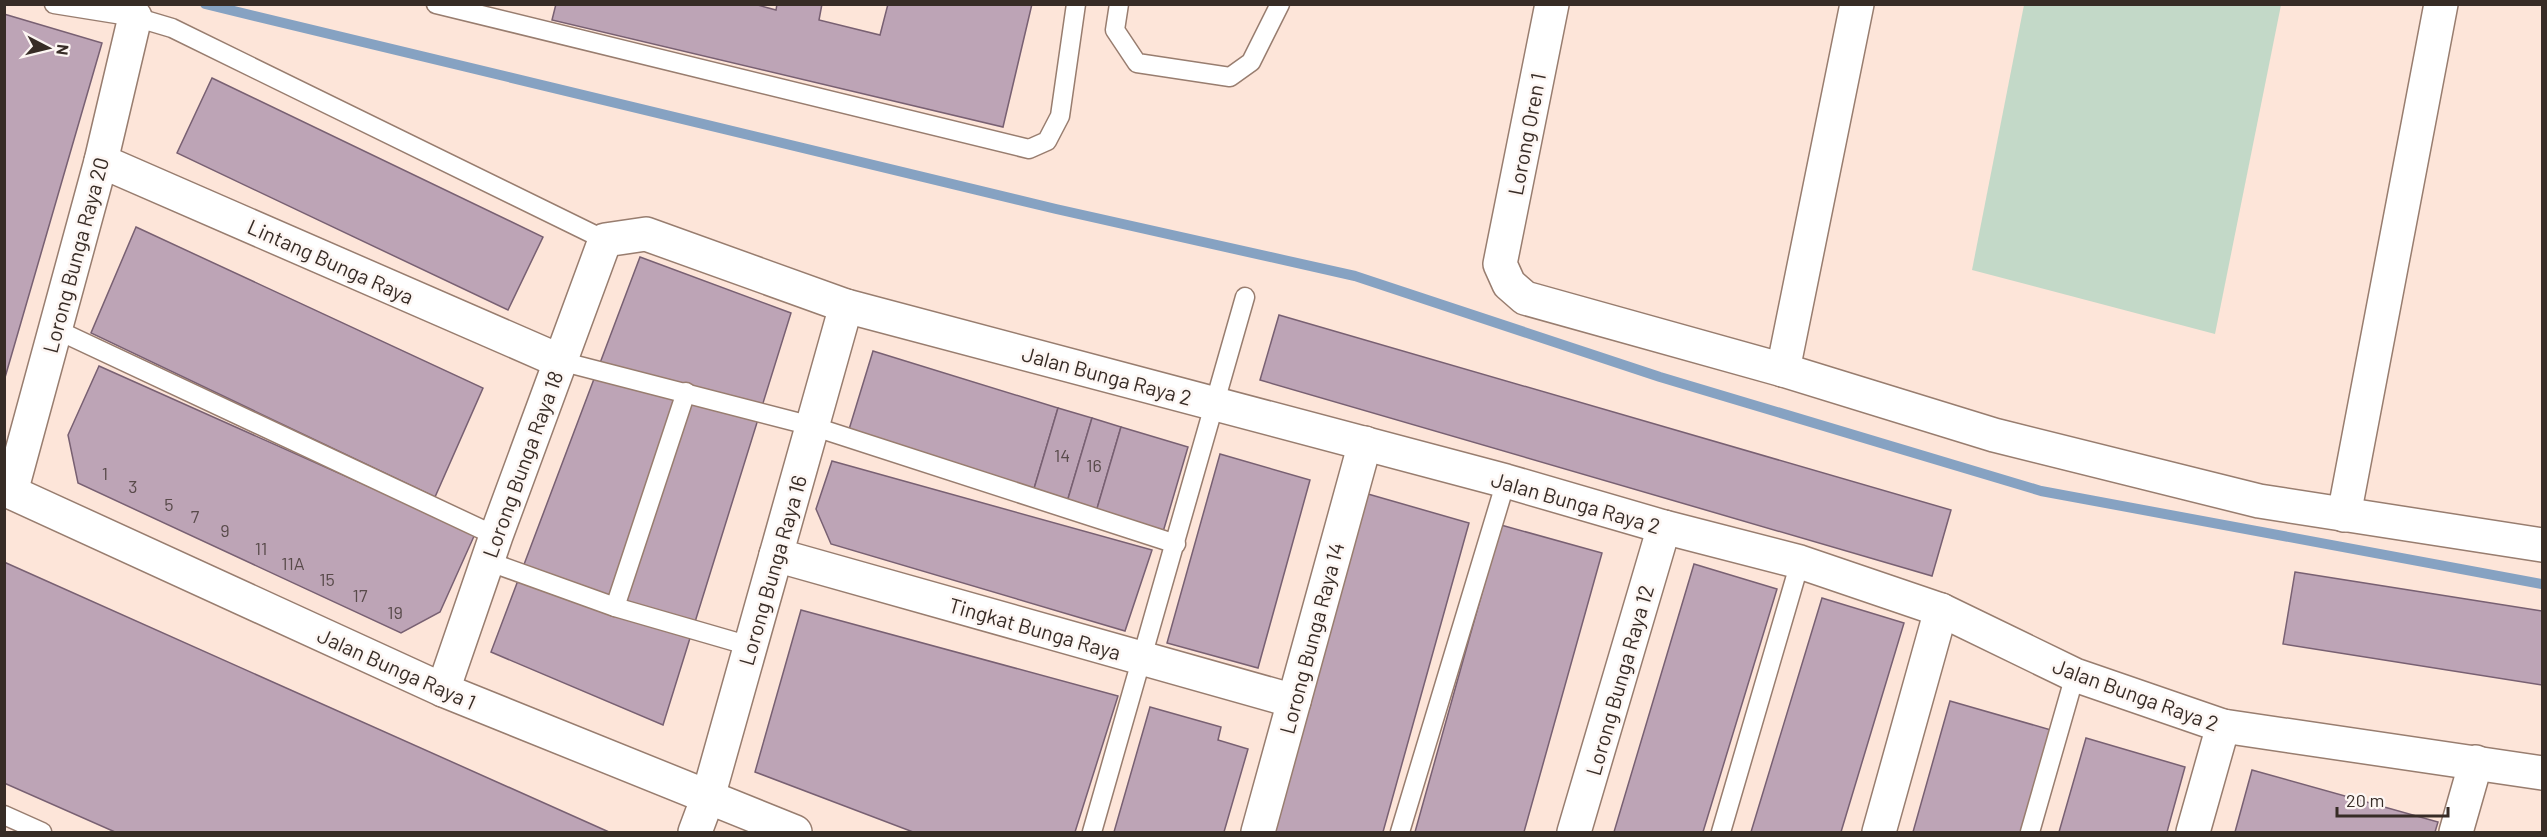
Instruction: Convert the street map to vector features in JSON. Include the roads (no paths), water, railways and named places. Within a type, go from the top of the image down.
[{"type":"street","name":"Lorong Oren 1","points":[[1552,4],[1500,264],[1509,284],[1525,298],[1783,370]]},
{"type":"street","points":[[1857,4],[1783,370],[1994,435],[2259,501],[2542,545]]},
{"type":"street","points":[[2344,514],[2441,4]]},
{"type":"street","name":"Lorong Bunga Raya 20","points":[[8,491],[102,161],[135,17]]},
{"type":"street","name":"Lintang Bunga Raya","points":[[102,161],[560,361]]},
{"type":"street","name":"Jalan Bunga Raya 2","points":[[605,240],[646,234],[846,306],[1216,403],[1506,481],[1664,527],[1800,562],[1941,610],[2074,675],[2223,726],[2542,773]]},
{"type":"street","name":"Lorong Bunga Raya 18","points":[[443,690],[492,548],[605,240]]},
{"type":"street","name":"Lorong Bunga Raya 16","points":[[695,832],[708,797],[846,306]]},
{"type":"street","name":"Lorong Bunga Raya 14","points":[[1258,832],[1365,443]]},
{"type":"street","name":"Jalan Bunga Raya 1","points":[[8,491],[443,690],[795,832]]},
{"type":"street","name":"Lorong Bunga Raya 12","points":[[1574,832],[1664,527]]},
{"type":"street","name":"Tingkat Bunga Raya","points":[[776,555],[1294,700]]},
{"type":"street","points":[[1879,832],[1941,610]]},
{"type":"street","points":[[2193,832],[2223,726]]},
{"type":"street","points":[[2456,832],[2475,762]]},
{"type":"lane","points":[[54,4],[135,17],[172,28],[605,240]]},
{"type":"lane","points":[[436,4],[487,11],[1029,149],[1047,141],[1060,116],[1076,4]]},
{"type":"lane","points":[[1119,4],[1115,30],[1137,63],[1230,77],[1251,62],[1280,4]]},
{"type":"lane","points":[[1092,832],[1245,297]]},
{"type":"lane","points":[[55,329],[492,548],[615,607],[750,646]]},
{"type":"lane","points":[[560,361],[812,426],[1176,544]]},
{"type":"lane","points":[[615,607],[686,392]]},
{"type":"lane","points":[[1400,832],[1506,481]]},
{"type":"lane","points":[[1721,832],[1800,562]]},
{"type":"lane","points":[[2030,832],[2074,675]]},
{"type":"lane","points":[[4,815],[42,832]]},
{"type":"waterway","points":[[205,4],[1056,209],[1355,276],[1660,377],[2041,491],[2542,584]]}]
